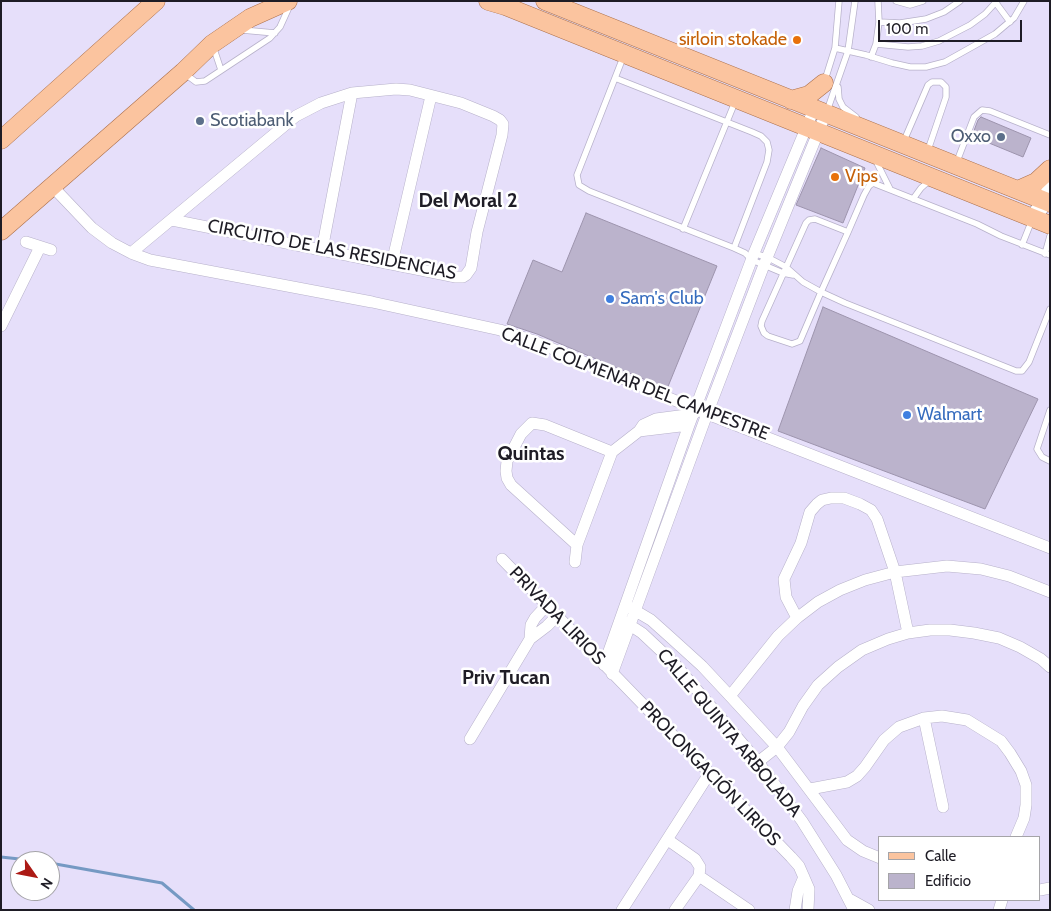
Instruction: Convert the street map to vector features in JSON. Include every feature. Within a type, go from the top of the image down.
[{"type":"main road","points":[[1,140],[156,1]]},
{"type":"main road","points":[[1,231],[183,72],[212,44],[250,18],[288,1]]},
{"type":"main road","points":[[488,1],[505,6],[1050,225]]},
{"type":"main road","points":[[545,1],[791,100],[819,108],[875,134],[955,166],[1018,190],[1048,198],[1033,218]]},
{"type":"main road","points":[[567,1],[595,21]]},
{"type":"main road","points":[[791,100],[809,95],[828,85]]},
{"type":"main road","points":[[1018,190],[1036,182],[1050,169]]},
{"type":"street","name":"CIRCUITO DE LAS RESIDENCIAS","points":[[130,253],[296,116],[321,103],[352,93],[403,90],[460,104],[493,116],[503,124],[502,135],[476,232],[471,268],[466,275],[456,277],[172,220]]},
{"type":"street","points":[[322,250],[352,93]]},
{"type":"street","points":[[392,263],[431,96]]},
{"type":"street","points":[[631,607],[696,415],[766,261],[819,108]]},
{"type":"street","points":[[608,669],[631,607],[750,255],[812,130]]},
{"type":"street","name":"CALLE COLMENAR DEL CAMPESTRE","points":[[52,186],[92,228],[112,243],[130,253],[150,260],[372,302],[500,330],[534,341],[696,415],[1050,548]]},
{"type":"street","points":[[1,326],[46,248],[26,242]]},
{"type":"street","points":[[575,562],[576,545],[612,452],[639,431],[643,425],[656,419],[696,415]]},
{"type":"street","points":[[576,545],[512,485],[507,478],[508,461],[521,434],[532,423],[545,425],[612,452]]},
{"type":"street","points":[[797,618],[786,597],[784,579],[800,543],[810,512],[822,500],[844,498],[871,510],[877,519],[895,572],[908,633]]},
{"type":"street","name":"PRIVADA LIRIOS","points":[[502,559],[608,669]]},
{"type":"street","points":[[730,696],[778,636],[797,618],[818,602],[840,590],[865,580],[895,572],[947,566],[980,569],[1009,576],[1050,592]]},
{"type":"street","points":[[530,639],[531,625],[546,606]]},
{"type":"street","points":[[631,607],[651,620],[670,637],[702,666],[730,696],[777,747],[847,840],[863,851],[878,857]]},
{"type":"street","points":[[470,739],[530,639],[557,616]]},
{"type":"street","name":"CALLE QUINTA ARBOLADA","points":[[625,622],[654,643],[674,663],[758,762],[802,820],[852,905]]},
{"type":"street","points":[[758,762],[777,747],[789,732],[802,706],[818,685],[838,666],[862,650],[888,638],[930,630],[974,633],[999,638],[1045,658],[1050,667]]},
{"type":"street","name":"PROLONGACIÓN LIRIOS","points":[[608,669],[799,866],[809,889],[808,910]]},
{"type":"street","points":[[810,789],[848,782],[857,776],[866,767],[884,740],[899,727],[924,718],[942,716],[967,720],[1001,741],[1021,771],[1026,785],[1024,818],[1016,836]]},
{"type":"street","points":[[924,718],[943,807]]},
{"type":"street","points":[[622,910],[709,774]]},
{"type":"street","points":[[668,840],[695,859],[700,867],[699,876],[675,910]]},
{"type":"street","points":[[699,876],[750,910]]},
{"type":"street","points":[[795,910],[798,891],[804,877]]},
{"type":"street","points":[[852,905],[869,910]]},
{"type":"lane","points":[[183,72],[191,80],[205,81],[270,38],[280,27],[292,1]]},
{"type":"lane","points":[[828,85],[839,1]]},
{"type":"lane","points":[[819,108],[828,85],[848,51],[855,1]]},
{"type":"lane","points":[[871,57],[876,44],[879,22],[878,1]]},
{"type":"lane","points":[[896,1],[910,5],[923,1]]},
{"type":"lane","points":[[879,22],[900,23],[926,19],[944,12],[960,1]]},
{"type":"lane","points":[[834,48],[910,67],[926,67],[945,62],[995,34],[1010,22],[1024,1]]},
{"type":"lane","points":[[876,44],[908,47],[939,42],[970,26],[997,2],[1010,22]]},
{"type":"lane","points":[[233,29],[275,33]]},
{"type":"lane","points":[[212,44],[221,70]]},
{"type":"lane","points":[[624,55],[577,175],[579,184],[589,191],[766,261],[785,270],[820,292],[1016,372],[1022,371],[1030,362],[1050,309]]},
{"type":"lane","points":[[615,78],[761,136],[767,142],[769,150],[767,162],[734,248]]},
{"type":"lane","points":[[902,145],[928,85],[936,81],[941,82],[946,87],[946,97],[926,154]]},
{"type":"lane","points":[[828,85],[838,93],[843,107],[875,134]]},
{"type":"lane","points":[[683,229],[736,100]]},
{"type":"lane","points":[[955,166],[974,117],[982,110],[990,111],[1050,134]]},
{"type":"lane","points":[[873,155],[890,189]]},
{"type":"lane","points":[[913,199],[931,178]]},
{"type":"lane","points":[[848,232],[814,219],[809,220],[761,326],[764,334],[792,344],[800,341],[820,292],[848,232],[864,195],[870,184],[890,189],[1047,254],[1050,236]]},
{"type":"lane","points":[[1022,245],[1033,218]]},
{"type":"lane","points":[[1050,410],[1037,449],[1042,457],[1050,460]]},
{"type":"building","name":"Oxxo","points":[[981,117],[1031,138],[1023,157],[972,136]]},
{"type":"building","name":"Vips","points":[[821,148],[865,168],[843,223],[796,205]]},
{"type":"building","name":"Sam's Club","points":[[586,213],[717,266],[667,389],[537,334],[507,324],[533,260],[562,272]]},
{"type":"building","name":"Walmart","points":[[823,307],[1038,399],[985,509],[778,431]]},
{"type":"waterway","points":[[1,857],[10,858]]},
{"type":"waterway","points":[[60,865],[162,883],[194,910]]},
{"type":"place","name":"sirloin stokade","points":[[797,40]]},
{"type":"place","name":"Scotiabank","points":[[200,121]]},
{"type":"place","name":"Oxxo","points":[[1001,137]]},
{"type":"place","name":"Vips","points":[[835,177]]},
{"type":"place","name":"Sam's Club","points":[[610,299]]},
{"type":"place","name":"Walmart","points":[[907,415]]},
{"type":"district","name":"Del Moral 2","points":[[468,201]]},
{"type":"district","name":"Quintas","points":[[531,454]]},
{"type":"district","name":"Priv Tucan","points":[[506,678]]}]
